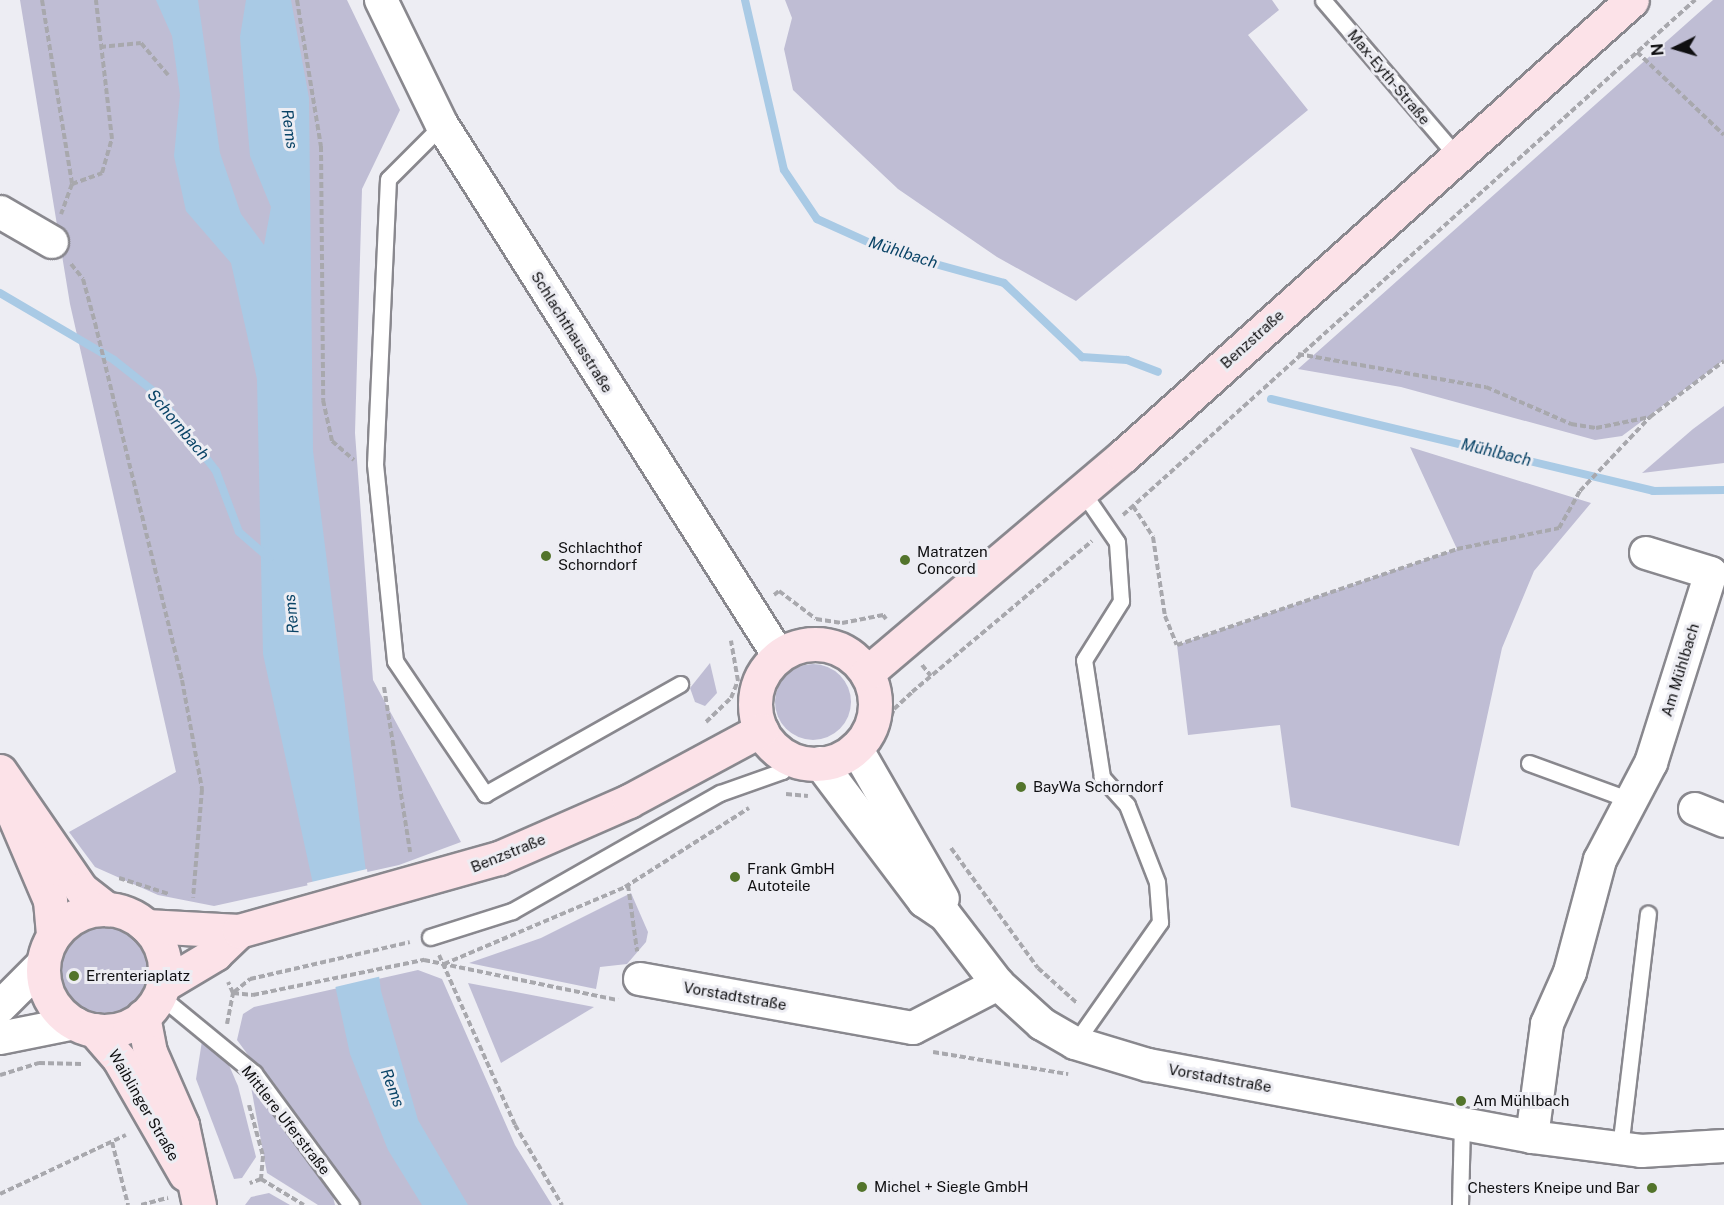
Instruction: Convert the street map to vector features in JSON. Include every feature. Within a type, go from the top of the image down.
[{"type":"main road","name":"Benzstraße","points":[[867,673],[1082,491],[1455,154],[1632,0]]},
{"type":"main road","points":[[825,644],[851,655],[867,673],[876,695],[875,716],[856,748],[836,762],[805,761],[761,730],[757,687],[779,656],[802,645],[825,644]]},
{"type":"main road","name":"Benzstraße","points":[[146,926],[239,931],[416,886],[500,858],[629,801],[761,730]]},
{"type":"main road","points":[[0,771],[81,889],[107,909],[146,926],[163,955],[155,999],[121,1029],[84,1027],[49,995],[50,900],[0,783]]},
{"type":"main road","points":[[49,950],[77,916],[107,909]]},
{"type":"main road","name":"Benzstraße","points":[[155,999],[215,954],[239,931]]},
{"type":"main road","name":"Waiblinger Straße","points":[[155,999],[150,1052],[182,1125],[187,1195]]},
{"type":"main road","name":"Waiblinger Straße","points":[[84,1027],[119,1059],[187,1195]]},
{"type":"street","name":"Schlachthausstraße","points":[[381,0],[442,125],[779,656]]},
{"type":"street","points":[[0,212],[52,242]]},
{"type":"street","name":"Am Mühlbach","points":[[1533,1137],[1547,1024],[1570,972],[1600,860],[1651,763],[1711,573],[1646,553]]},
{"type":"street","name":"Vorstadtstraße","points":[[856,748],[883,801],[942,890],[945,915]]},
{"type":"street","name":"Vorstadtstraße","points":[[805,761],[924,901],[945,915],[998,984],[1042,1024],[1075,1043],[1148,1065],[1462,1121],[1533,1137],[1620,1149],[1724,1146]]},
{"type":"street","points":[[1695,809],[1724,822]]},
{"type":"street","points":[[0,1007],[49,950]]},
{"type":"street","name":"Vorstadtstraße","points":[[631,990],[913,1028],[998,984]]},
{"type":"street","points":[[0,1038],[84,1027]]},
{"type":"lane","name":"Max-Eyth-Straße","points":[[1323,0],[1455,154]]},
{"type":"lane","points":[[442,125],[388,179],[375,464],[395,661],[485,794],[680,684]]},
{"type":"lane","points":[[1075,1043],[1160,922],[1157,882],[1127,805],[1102,777],[1084,660],[1121,601],[1117,542],[1082,491]]},
{"type":"lane","points":[[423,939],[512,911],[720,793],[805,761]]},
{"type":"lane","points":[[1529,763],[1632,801]]},
{"type":"lane","points":[[1620,1149],[1648,914]]},
{"type":"lane","name":"Mittlere Uferstraße","points":[[155,999],[237,1058],[351,1205]]},
{"type":"lane","points":[[1460,1205],[1462,1121]]},
{"type":"path","points":[[42,0],[72,184],[52,242],[83,279],[113,392],[202,789],[192,902]]},
{"type":"path","points":[[72,184],[102,172],[112,139],[96,0]]},
{"type":"path","points":[[297,0],[321,146],[323,400],[332,441],[360,464]]},
{"type":"path","points":[[1695,0],[1298,354],[1133,506],[1153,537],[1166,616],[1177,645],[1458,549],[1559,528],[1580,490],[1650,417],[1724,362]]},
{"type":"path","points":[[100,47],[141,43],[168,75]]},
{"type":"path","points":[[1636,52],[1724,135]]},
{"type":"path","points":[[1298,354],[1486,387],[1571,424],[1596,428],[1650,417]]},
{"type":"path","points":[[750,610],[779,591],[816,620],[842,623],[883,615],[903,642]]},
{"type":"path","points":[[699,727],[730,698],[738,681],[737,654]]},
{"type":"path","points":[[947,843],[1038,968],[1095,1014]]},
{"type":"path","points":[[233,993],[253,995],[424,960],[631,990],[628,885]]},
{"type":"path","points":[[224,1047],[233,993],[250,980],[423,939]]},
{"type":"path","points":[[443,964],[515,1125],[562,1205]]},
{"type":"path","points":[[925,1051],[1082,1077]]},
{"type":"path","points":[[237,1058],[263,1156],[261,1179]]},
{"type":"path","points":[[0,1075],[39,1063],[92,1064]]},
{"type":"path","points":[[0,1194],[131,1132]]},
{"type":"path","points":[[112,1141],[128,1205]]},
{"type":"path","points":[[250,1184],[261,1179]]},
{"type":"path","points":[[261,1179],[304,1205]]},
{"type":"path","points":[[141,1205],[187,1195]]},
{"type":"shaded area","points":[[20,0],[347,0],[400,110],[362,189],[355,433],[373,680],[461,842],[399,865],[214,906],[158,895],[95,867],[69,832],[176,772],[70,304]]},
{"type":"shaded area","points":[[785,0],[1272,0],[1279,10],[1248,35],[1308,110],[1076,301],[997,257],[898,189],[793,90],[784,49],[792,18]]},
{"type":"shaded area","points":[[1713,0],[1724,0],[1724,360],[1622,436],[1595,440],[1401,387],[1298,369]]},
{"type":"shaded area","points":[[1724,406],[1724,463],[1642,473],[1693,429]]},
{"type":"shaded area","points":[[1410,447],[1591,503],[1534,571],[1502,648],[1459,846],[1291,807],[1280,725],[1188,735],[1177,645],[1457,549]]},
{"type":"shaded area","points":[[710,663],[717,693],[705,706],[695,702],[690,688]]},
{"type":"shaded area","points":[[821,664],[834,670],[845,681],[851,694],[849,717],[834,734],[821,740],[805,740],[792,734],[777,717],[775,694],[781,681],[798,666]]},
{"type":"shaded area","points":[[631,893],[648,932],[646,942],[627,964],[600,967],[596,989],[469,963],[541,938]]},
{"type":"shaded area","points":[[103,923],[121,926],[136,936],[146,951],[149,969],[146,987],[136,1002],[121,1012],[103,1015],[85,1012],[70,1002],[60,987],[57,969],[60,951],[70,936],[85,926]]},
{"type":"shaded area","points":[[418,970],[442,979],[515,1145],[552,1205],[359,1205],[237,1040],[243,1014],[254,1007]]},
{"type":"shaded area","points":[[468,983],[594,1007],[501,1063]]},
{"type":"shaded area","points":[[202,1041],[225,1056],[238,1086],[256,1157],[242,1178],[234,1179],[196,1079]]},
{"type":"shaded area","points":[[251,1087],[331,1189],[335,1205],[318,1205],[267,1173]]},
{"type":"shaded area","points":[[269,1193],[290,1205],[245,1205],[251,1197]]},
{"type":"water","name":"Rems","points":[[156,0],[198,0],[220,153],[241,214],[264,245],[271,207],[250,156],[240,37],[246,0],[291,0],[309,98],[313,451],[381,991],[418,1120],[468,1205],[422,1205],[388,1150],[350,1054],[263,654],[257,379],[231,263],[186,211],[174,156],[180,95],[172,36]]},
{"type":"pier","points":[[367,869],[382,976],[331,988],[307,883]]},
{"type":"waterway","name":"Mühlbach","points":[[745,0],[784,170],[817,219],[888,251],[1004,283],[1082,357],[1127,360],[1158,372]]},
{"type":"waterway","name":"Schornbach","points":[[0,293],[114,360],[157,394],[216,471],[239,532],[269,558]]},
{"type":"waterway","name":"Mühlbach","points":[[1271,399],[1653,491],[1724,490]]},
{"type":"place","name":"Schlachthof Schorndorf","points":[[546,556]]},
{"type":"place","name":"Matratzen Concord","points":[[905,560]]},
{"type":"place","name":"BayWa Schorndorf","points":[[1021,787]]},
{"type":"place","name":"Frank GmbH Autoteile","points":[[735,877]]},
{"type":"place","name":"Errenteriaplatz","points":[[74,976]]},
{"type":"place","name":"Am Mühlbach","points":[[1461,1101]]},
{"type":"place","name":"Michel + Siegle GmbH","points":[[862,1187]]},
{"type":"place","name":"Chesters Kneipe und Bar","points":[[1652,1188]]}]
